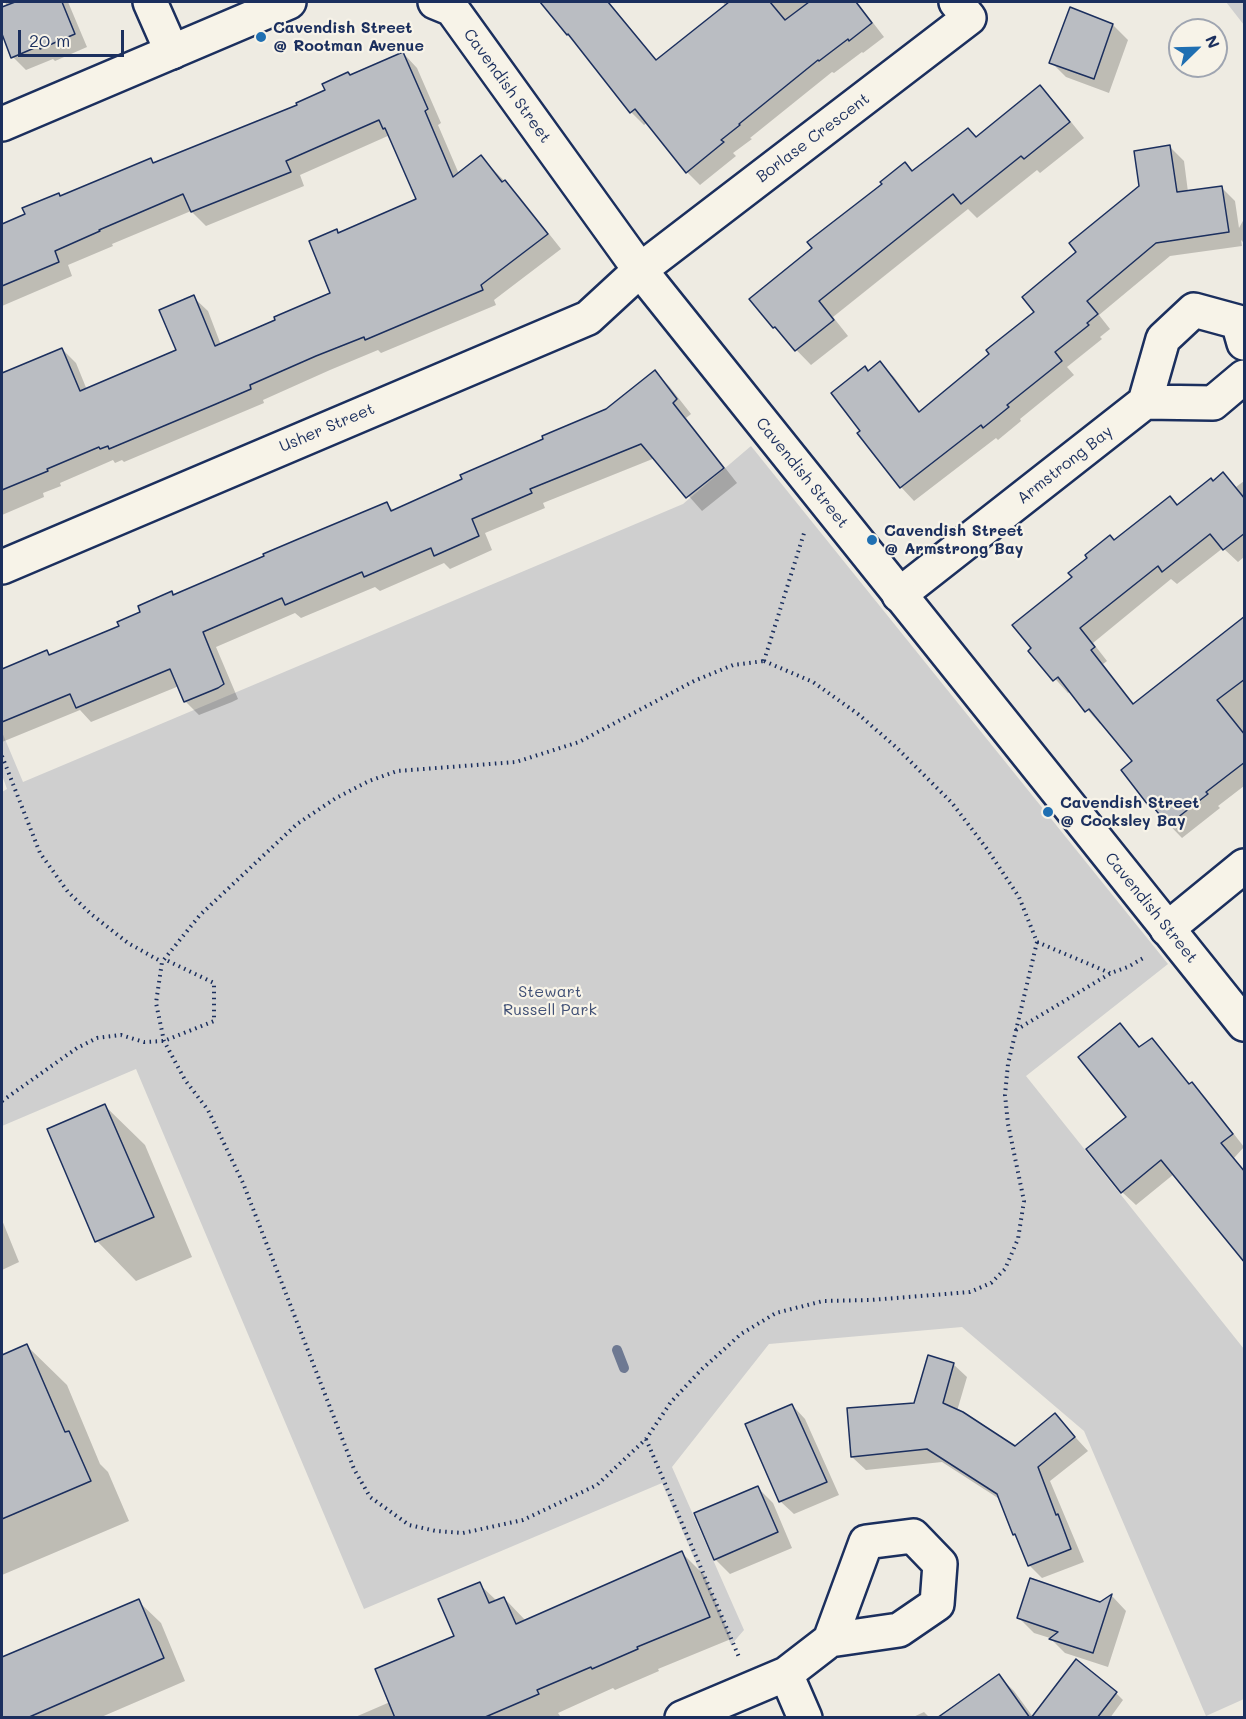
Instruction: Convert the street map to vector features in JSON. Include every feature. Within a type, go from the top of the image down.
[{"type":"street","points":[[150,2],[172,52]]},
{"type":"street","points":[[2,124],[288,2]]},
{"type":"street","name":"Cavendish Street","points":[[435,2],[452,9],[640,270],[1245,1024]]},
{"type":"street","name":"Borlase Crescent","points":[[640,270],[969,18],[956,2]]},
{"type":"street","name":"Usher Street","points":[[2,567],[588,318],[640,270]]},
{"type":"street","points":[[1245,343],[1238,322],[1194,310],[1163,339],[1145,402],[1214,403],[1245,377]]},
{"type":"street","name":"Armstrong Bay","points":[[900,595],[1145,402]]},
{"type":"street","points":[[1167,929],[1245,866]]},
{"type":"street","points":[[682,1718],[786,1674],[830,1640]]},
{"type":"street","points":[[786,1674],[805,1718]]},
{"type":"path","points":[[764,661],[804,533],[822,496]]},
{"type":"path","points":[[764,661],[813,681],[858,714],[897,748],[952,803],[987,849],[1019,897],[1037,942],[1008,1064],[1005,1095],[1008,1124],[1024,1201],[1018,1239],[1005,1269],[991,1282],[970,1292],[871,1300],[823,1301],[776,1313],[741,1334],[702,1370],[671,1402],[646,1439],[597,1485],[524,1520],[464,1533],[436,1532],[409,1525],[370,1497],[354,1469],[243,1183],[208,1110],[185,1080],[164,1041],[156,1003],[163,961],[200,915],[297,824],[336,798],[369,781],[397,771],[516,762],[579,742],[694,681],[733,665],[764,661]]},
{"type":"path","points":[[2,756],[40,853],[68,892],[91,914],[128,943],[214,983],[214,1021],[164,1041],[144,1042],[121,1035],[97,1038],[77,1048],[2,1101]]},
{"type":"path","points":[[1015,1030],[1111,973],[1037,942]]},
{"type":"path","points":[[646,1439],[753,1688]]},
{"type":"green space","points":[[1226,2],[1244,2],[1244,25]]},
{"type":"green space","name":"Stewart Russell Park","points":[[751,446],[1168,964],[1026,1076],[1244,1349],[1244,1699],[1206,1716],[1084,1431],[962,1327],[769,1344],[672,1467],[744,1630],[731,1645],[662,1483],[364,1609],[136,1069],[2,1126],[2,792],[7,789],[2,775],[2,732],[23,782],[683,504]]},
{"type":"building","points":[[15,2],[62,2],[75,34],[11,58],[2,34],[2,7]]},
{"type":"building","points":[[540,2],[608,2],[656,60],[729,2],[770,2],[785,20],[809,2],[856,2],[872,23],[849,41],[848,39],[818,60],[739,124],[721,140],[724,142],[686,173],[635,109],[630,113]]},
{"type":"building","points":[[1070,7],[1113,24],[1094,79],[1049,63]]},
{"type":"building","points":[[403,52],[428,109],[425,111],[453,177],[481,155],[502,182],[505,180],[548,234],[481,285],[483,290],[365,340],[364,337],[316,356],[250,385],[251,389],[109,449],[108,446],[100,449],[99,447],[2,490],[2,373],[62,348],[80,391],[176,350],[159,310],[194,295],[215,346],[330,293],[309,241],[337,229],[338,233],[416,199],[385,128],[383,129],[379,120],[286,161],[291,172],[191,212],[183,194],[99,230],[55,251],[59,262],[2,286],[2,224],[25,214],[22,208],[59,193],[60,196],[151,158],[153,163],[297,105],[296,103],[325,90],[322,84],[348,72],[350,75]]},
{"type":"building","points":[[1040,85],[1070,122],[1024,159],[1021,156],[961,204],[953,194],[819,301],[834,320],[795,351],[749,299],[812,248],[807,242],[882,184],[880,182],[905,162],[912,171],[968,128],[976,137]]},
{"type":"building","points":[[1170,145],[1177,192],[1222,186],[1229,232],[1156,243],[1087,301],[1098,314],[1087,323],[1089,325],[1055,352],[1062,361],[1007,405],[1009,407],[983,428],[981,425],[900,488],[857,433],[860,431],[831,393],[865,366],[868,371],[880,361],[919,412],[989,354],[986,350],[1034,312],[1022,297],[1076,252],[1069,243],[1139,186],[1134,151]]},
{"type":"building","points":[[655,370],[677,399],[673,403],[724,468],[686,498],[641,444],[530,489],[532,493],[472,519],[479,536],[434,556],[431,548],[364,577],[362,572],[285,605],[282,598],[203,632],[224,684],[218,688],[184,702],[170,669],[76,708],[70,694],[2,722],[2,669],[47,650],[49,655],[119,626],[117,622],[140,612],[138,606],[172,591],[173,595],[387,502],[391,511],[462,479],[460,475],[606,409]]},
{"type":"building","points":[[1223,472],[1245,499],[1245,533],[1223,550],[1210,534],[1162,572],[1158,566],[1080,628],[1095,647],[1091,650],[1133,704],[1245,616],[1245,679],[1217,700],[1245,735],[1245,762],[1168,825],[1150,803],[1148,805],[1121,770],[1132,761],[1089,709],[1085,712],[1058,677],[1053,681],[1028,651],[1031,648],[1012,625],[1072,577],[1068,573],[1087,558],[1085,555],[1110,535],[1114,540],[1170,496],[1177,505],[1211,478],[1213,481]]},
{"type":"building","points":[[1120,1023],[1139,1047],[1152,1038],[1189,1084],[1192,1082],[1233,1134],[1221,1143],[1245,1172],[1245,1263],[1161,1160],[1121,1193],[1086,1149],[1126,1117],[1078,1057]]},
{"type":"building","points":[[105,1104],[154,1217],[95,1242],[47,1129]]},
{"type":"building","points":[[27,1344],[65,1432],[69,1431],[91,1481],[2,1519],[2,1355]]},
{"type":"building","points":[[928,1355],[954,1363],[943,1403],[963,1412],[1015,1446],[1055,1413],[1075,1437],[1038,1467],[1071,1549],[1028,1566],[997,1494],[927,1449],[851,1457],[847,1408],[914,1403]]},
{"type":"building","points":[[792,1404],[827,1482],[779,1502],[745,1424]]},
{"type":"building","points":[[758,1486],[778,1532],[714,1560],[694,1513]]},
{"type":"building","points":[[682,1551],[710,1617],[637,1647],[638,1649],[592,1669],[591,1667],[537,1690],[539,1694],[483,1718],[395,1718],[375,1669],[454,1636],[438,1599],[480,1582],[489,1603],[504,1597],[516,1624]]},
{"type":"building","points":[[1030,1578],[1100,1602],[1112,1594],[1093,1653],[1049,1639],[1058,1632],[1017,1618]]},
{"type":"building","points":[[139,1599],[164,1658],[27,1718],[2,1718],[2,1657]]},
{"type":"building","points":[[1076,1659],[1117,1692],[1097,1718],[1031,1718]]},
{"type":"building","points":[[999,1674],[1030,1718],[937,1718]]},
{"type":"waterway","points":[[617,1350],[624,1368]]},
{"type":"place","name":"Cavendish Street @ Rootman Avenue","points":[[261,37]]},
{"type":"place","name":"Cavendish Street @ Armstrong Bay","points":[[872,540]]},
{"type":"place","name":"Cavendish Street @ Cooksley Bay","points":[[1048,812]]}]
